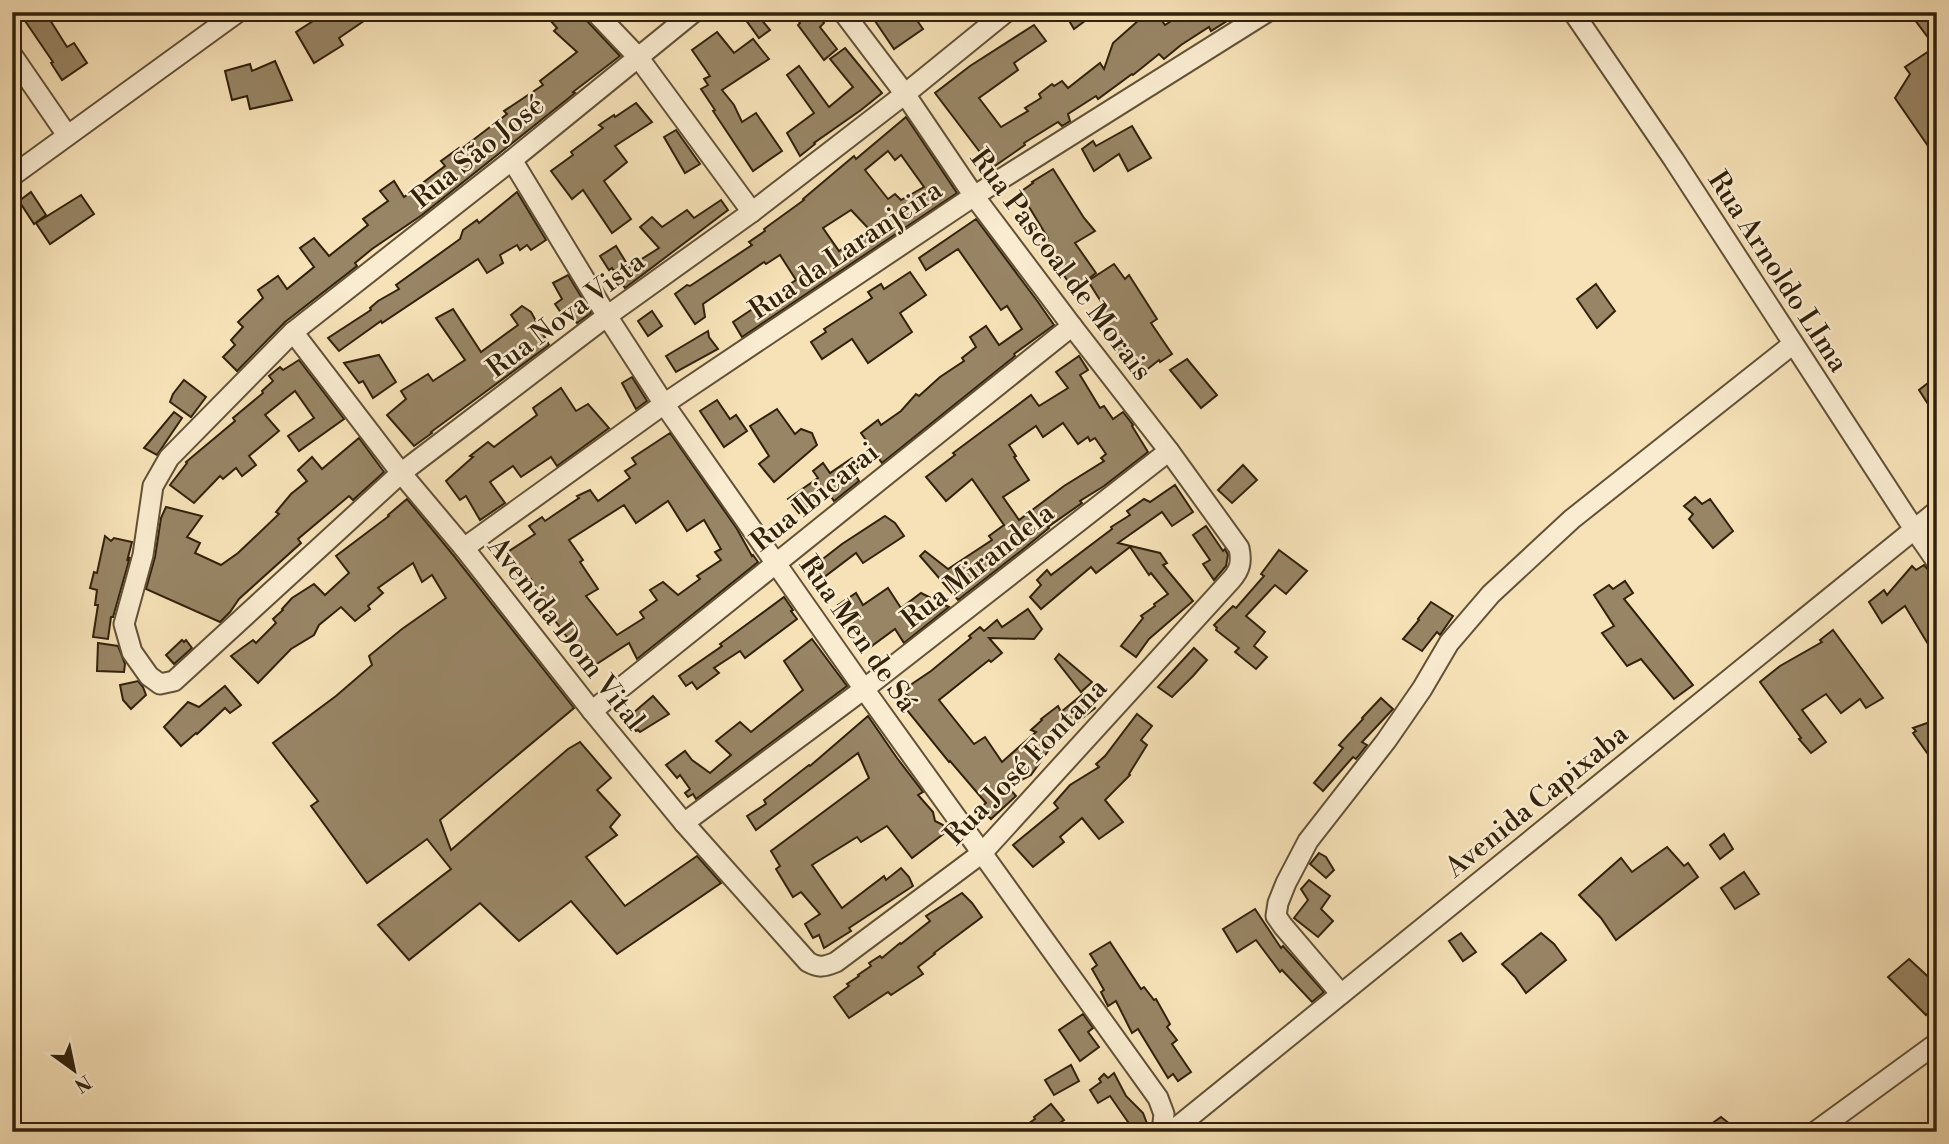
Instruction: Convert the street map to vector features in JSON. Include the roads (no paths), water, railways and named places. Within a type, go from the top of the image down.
[{"type":"street","points":[[12,176],[238,12]]},
{"type":"street","points":[[595,12],[638,57],[752,212]]},
{"type":"street","name":"Rua São José","points":[[174,681],[160,684],[149,676],[132,652],[124,624],[143,555],[153,486],[169,458],[293,332],[512,160],[694,12]]},
{"type":"street","name":"Rua Pascoal de Morais","points":[[843,12],[905,94],[974,196],[1169,451],[1238,548]]},
{"type":"street","name":"Rua Nova Vista","points":[[174,681],[401,473],[607,316],[752,212],[1006,12]]},
{"type":"street","name":"Rua da Laranjeira","points":[[464,548],[664,404],[974,196],[1244,18],[1267,12]]},
{"type":"street","name":"Rua Arnoldo LIma","points":[[1573,12],[1674,160],[1937,562]]},
{"type":"street","points":[[12,54],[67,135]]},
{"type":"street","name":"Rua Men de Sá","points":[[512,160],[664,404],[864,689],[1158,1098]]},
{"type":"street","name":"Rua Ibicarai","points":[[592,711],[1072,326]]},
{"type":"street","name":"Avenida Dom Vital","points":[[293,332],[401,473],[464,548],[592,711],[684,823],[808,962]]},
{"type":"street","points":[[1341,994],[1276,916],[1282,893],[1308,841],[1386,741],[1449,643],[1491,594],[1572,519],[1793,344]]},
{"type":"street","name":"Rua Mirandela","points":[[684,823],[864,689],[1169,451]]},
{"type":"street","name":"Avenida Capixaba","points":[[1171,1132],[1937,511]]},
{"type":"street","name":"Rua José Fontana","points":[[808,962],[824,967],[835,962],[982,853],[1238,572],[1241,560],[1238,548]]},
{"type":"street","points":[[1815,1132],[1937,1043]]},
{"type":"street","points":[[1155,1132],[1158,1098]]},
{"type":"street","points":[[1158,1098],[1164,1114],[1161,1132]]}]
